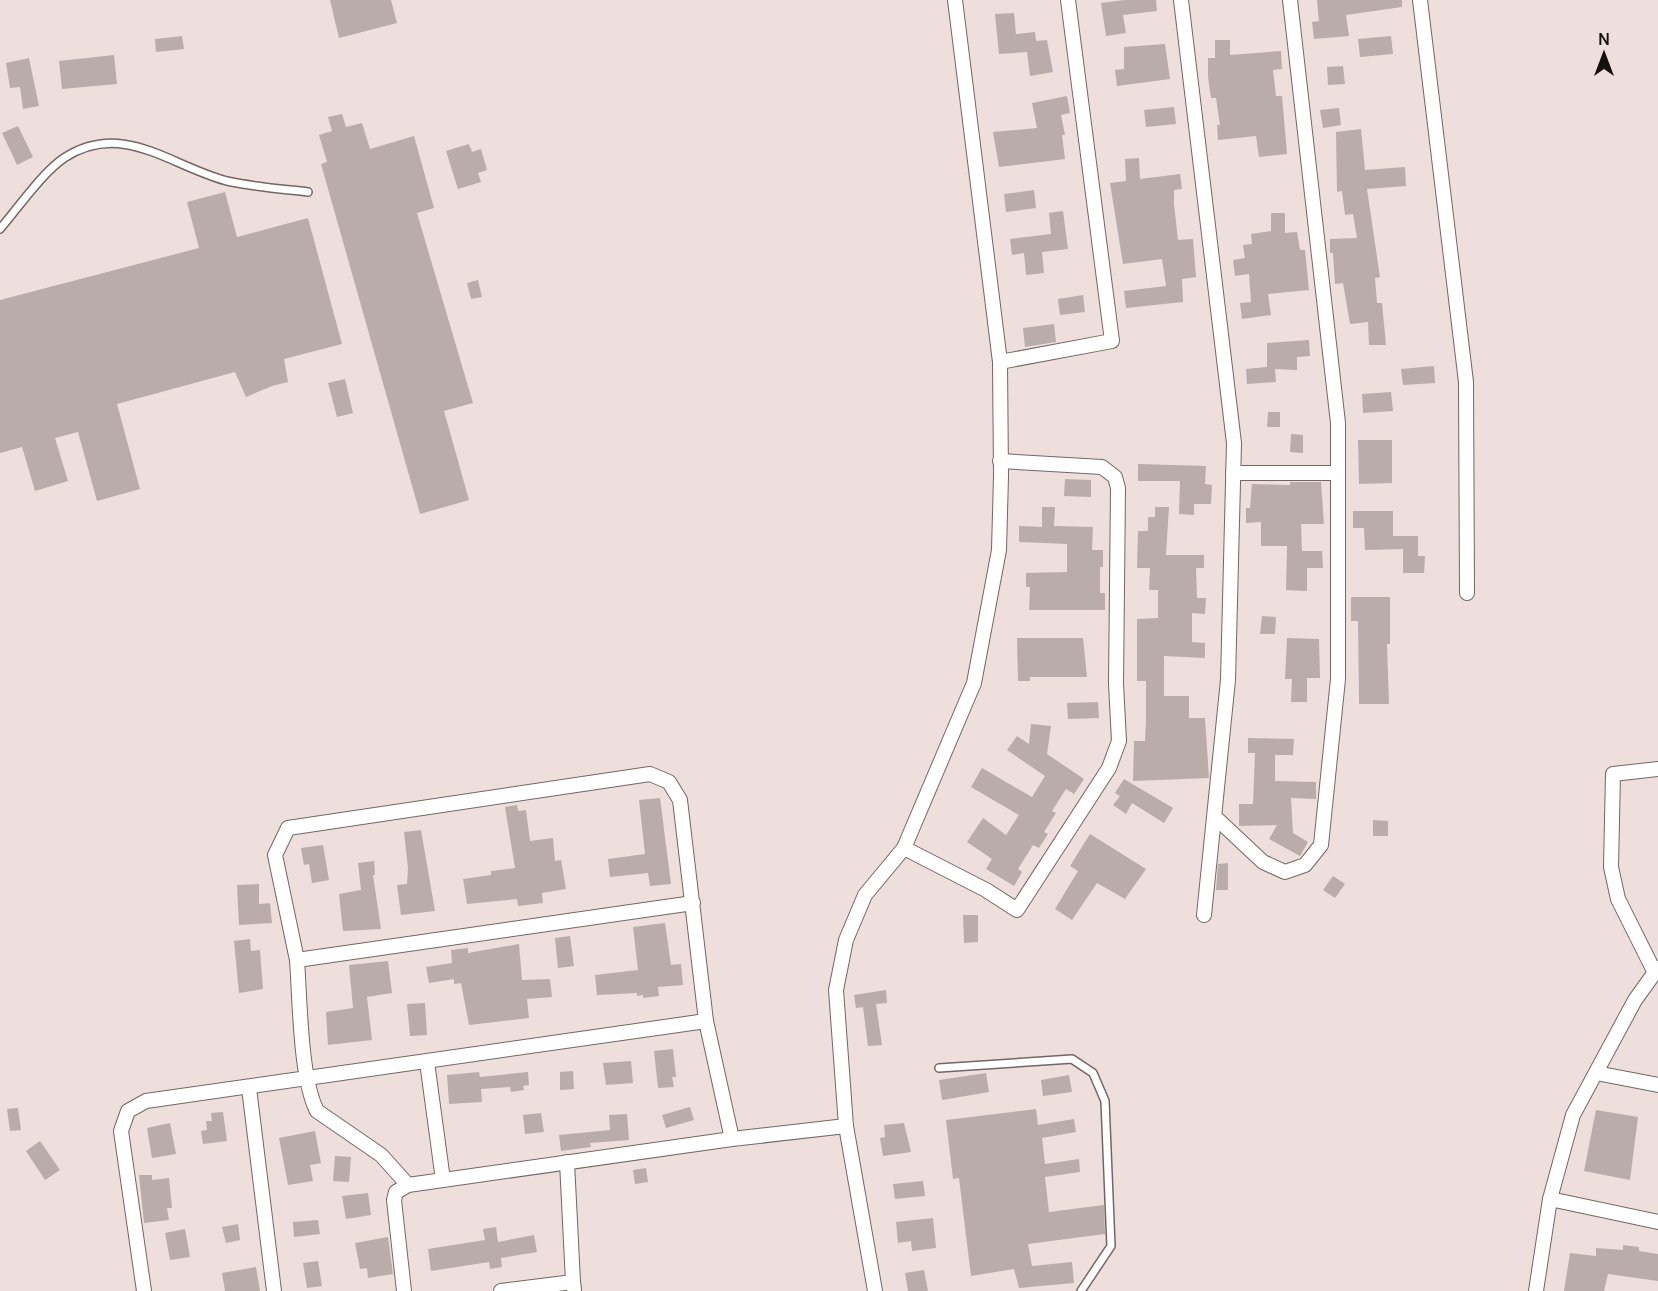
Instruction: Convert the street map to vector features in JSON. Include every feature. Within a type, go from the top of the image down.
[{"type":"street","points":[[875,1291],[846,1126],[836,990],[846,940],[865,895],[904,848],[974,683],[999,550],[1000,362],[955,0]]},
{"type":"street","points":[[1000,362],[1113,341],[1068,0]]},
{"type":"street","points":[[1180,0],[1234,443],[1228,680],[1204,915]]},
{"type":"street","points":[[1215,817],[1263,862],[1285,872],[1305,865],[1321,845],[1338,679],[1338,423],[1290,0]]},
{"type":"street","points":[[1420,0],[1466,382],[1467,593]]},
{"type":"street","points":[[904,848],[986,890],[1017,910],[1110,768],[1119,741],[1116,684],[1118,488],[1115,477],[1102,468],[1000,461]]},
{"type":"street","points":[[1233,473],[1338,473]]},
{"type":"street","points":[[1536,1291],[1550,1198],[1574,1115],[1656,970],[1618,899],[1611,855],[1613,774],[1658,769]]},
{"type":"street","points":[[408,1185],[381,1155],[317,1111],[307,1079],[297,960],[275,855],[288,828],[650,774],[669,782],[680,800],[706,1021],[732,1138]]},
{"type":"street","points":[[297,960],[693,903]]},
{"type":"street","points":[[144,1291],[121,1131],[128,1110],[146,1101],[706,1021]]},
{"type":"street","points":[[427,1062],[443,1180]]},
{"type":"street","points":[[1596,1073],[1658,1085]]},
{"type":"street","points":[[249,1088],[274,1291]]},
{"type":"street","points":[[404,1291],[394,1200],[396,1192],[408,1185],[732,1138],[846,1126]]},
{"type":"street","points":[[501,1291],[574,1287],[567,1162]]},
{"type":"street","points":[[1550,1198],[1658,1222]]},
{"type":"lane","points":[[0,229],[62,160],[97,143],[114,142],[136,146],[227,181],[308,192]]},
{"type":"lane","points":[[939,1068],[1072,1059],[1093,1073],[1105,1101],[1111,1246],[1081,1291]]},
{"type":"building","points":[[330,0],[391,0],[397,23],[339,38]]},
{"type":"building","points":[[1156,0],[1157,11],[1123,15],[1126,33],[1106,36],[1101,3]]},
{"type":"building","points":[[1317,0],[1402,0],[1402,7],[1346,15],[1349,36],[1314,39],[1312,22],[1319,21]]},
{"type":"building","points":[[1014,13],[1016,34],[1035,32],[1036,41],[1047,40],[1053,72],[1030,76],[1027,52],[999,54],[995,14]]},
{"type":"building","points":[[182,36],[184,49],[156,52],[155,39]]},
{"type":"building","points":[[1391,36],[1393,54],[1360,57],[1358,39]]},
{"type":"building","points":[[1215,40],[1230,40],[1230,55],[1281,51],[1282,69],[1273,70],[1276,96],[1282,96],[1287,154],[1259,157],[1256,136],[1218,140],[1217,125],[1220,125],[1216,98],[1211,98],[1208,77],[1208,58],[1215,58]]},
{"type":"building","points":[[1165,44],[1170,79],[1117,86],[1115,70],[1124,69],[1124,47]]},
{"type":"building","points":[[114,55],[117,84],[62,89],[59,61]]},
{"type":"building","points":[[29,58],[39,106],[23,109],[20,87],[10,88],[6,63]]},
{"type":"building","points":[[1343,66],[1345,84],[1328,85],[1327,67]]},
{"type":"building","points":[[1067,96],[1070,113],[1061,115],[1065,135],[1062,135],[1065,159],[999,167],[993,132],[1037,128],[1032,103]]},
{"type":"building","points":[[1174,107],[1176,124],[1146,127],[1144,110]]},
{"type":"building","points":[[1339,108],[1341,125],[1323,128],[1320,110]]},
{"type":"building","points":[[342,114],[346,127],[362,123],[370,149],[414,136],[434,208],[417,213],[473,403],[444,411],[469,500],[420,514],[321,164],[327,162],[319,135],[332,131],[328,117]]},
{"type":"building","points":[[18,126],[33,157],[17,165],[2,133]]},
{"type":"building","points":[[1361,129],[1365,170],[1405,167],[1406,186],[1367,189],[1380,277],[1375,278],[1377,303],[1382,303],[1386,345],[1369,345],[1368,322],[1350,324],[1343,283],[1335,284],[1333,253],[1330,253],[1330,239],[1357,238],[1353,214],[1345,215],[1342,191],[1337,192],[1336,132]]},
{"type":"building","points":[[469,144],[472,152],[481,149],[487,170],[478,173],[481,182],[458,189],[446,151]]},
{"type":"building","points":[[1139,158],[1140,179],[1180,174],[1182,189],[1174,190],[1178,240],[1193,239],[1196,277],[1182,279],[1183,302],[1126,308],[1124,291],[1166,286],[1162,259],[1123,264],[1110,183],[1126,181],[1125,159]]},
{"type":"building","points":[[1034,190],[1036,208],[1006,212],[1004,194]]},
{"type":"building","points":[[225,192],[237,237],[308,218],[342,344],[284,359],[288,382],[246,397],[235,372],[117,404],[140,489],[97,501],[78,432],[55,438],[68,481],[35,491],[22,447],[0,453],[0,300],[199,248],[187,202]]},
{"type":"building","points":[[1063,211],[1068,249],[1042,252],[1044,273],[1026,275],[1024,253],[1012,255],[1010,239],[1051,234],[1049,213]]},
{"type":"building","points":[[1271,213],[1285,213],[1285,233],[1297,232],[1300,250],[1305,250],[1309,290],[1268,294],[1271,315],[1242,319],[1240,303],[1251,302],[1249,274],[1235,276],[1233,260],[1245,258],[1243,245],[1252,244],[1251,234],[1271,231]]},
{"type":"building","points":[[478,280],[482,297],[471,299],[467,283]]},
{"type":"building","points":[[1083,295],[1085,312],[1060,315],[1058,299]]},
{"type":"building","points":[[1054,324],[1056,342],[1025,347],[1023,328]]},
{"type":"building","points":[[1309,340],[1310,356],[1297,357],[1297,370],[1275,369],[1276,382],[1247,384],[1246,369],[1267,367],[1267,343]]},
{"type":"building","points":[[1434,366],[1435,383],[1403,385],[1401,369]]},
{"type":"building","points":[[345,379],[353,413],[337,417],[328,383]]},
{"type":"building","points":[[1391,392],[1393,411],[1363,413],[1362,394]]},
{"type":"building","points":[[1268,412],[1280,412],[1280,427],[1267,427]]},
{"type":"building","points":[[1291,434],[1303,435],[1303,453],[1290,452]]},
{"type":"building","points":[[1358,440],[1392,440],[1392,483],[1359,484]]},
{"type":"building","points":[[1138,464],[1206,466],[1205,484],[1212,485],[1211,504],[1194,504],[1194,515],[1179,514],[1180,481],[1138,481]]},
{"type":"building","points":[[1065,479],[1091,480],[1091,497],[1064,496]]},
{"type":"building","points":[[1290,482],[1321,482],[1324,524],[1301,524],[1302,551],[1322,551],[1323,568],[1307,568],[1307,591],[1286,590],[1287,546],[1261,546],[1261,522],[1246,523],[1246,508],[1250,508],[1252,484],[1290,485]]},
{"type":"building","points":[[1042,507],[1055,507],[1054,526],[1093,527],[1092,550],[1103,550],[1103,567],[1100,567],[1100,593],[1105,593],[1105,610],[1029,610],[1030,587],[1026,587],[1026,573],[1067,572],[1067,544],[1019,542],[1019,526],[1042,527]]},
{"type":"building","points":[[1155,507],[1169,507],[1166,555],[1204,555],[1204,568],[1196,568],[1197,598],[1206,598],[1205,614],[1192,613],[1192,642],[1205,643],[1205,658],[1164,656],[1164,696],[1189,696],[1189,718],[1205,718],[1209,778],[1133,781],[1134,741],[1145,741],[1146,720],[1146,681],[1137,681],[1137,619],[1158,618],[1158,590],[1149,590],[1150,568],[1137,568],[1138,531],[1148,531],[1148,517],[1155,517]]},
{"type":"building","points":[[1353,511],[1393,511],[1393,536],[1418,536],[1418,556],[1425,556],[1424,573],[1403,573],[1403,549],[1365,550],[1364,528],[1353,528]]},
{"type":"building","points":[[1351,597],[1390,597],[1390,644],[1387,644],[1389,704],[1359,704],[1358,621],[1351,621]]},
{"type":"building","points":[[1262,616],[1276,617],[1275,634],[1260,634]]},
{"type":"building","points":[[1017,638],[1083,638],[1087,677],[1030,677],[1030,681],[1018,681]]},
{"type":"building","points":[[1287,638],[1319,639],[1320,678],[1307,678],[1307,702],[1291,702],[1292,679],[1285,679]]},
{"type":"building","points":[[1098,702],[1099,718],[1068,719],[1067,703]]},
{"type":"building","points":[[1031,724],[1051,726],[1047,754],[1084,779],[1074,794],[1066,789],[1052,811],[1056,813],[1044,832],[1048,834],[1039,848],[1033,845],[1018,869],[1022,872],[1014,886],[986,869],[992,859],[967,842],[983,818],[1006,835],[1019,815],[971,787],[982,768],[1032,797],[1045,776],[1007,750],[1017,736],[1029,744]]},
{"type":"building","points":[[1248,738],[1294,739],[1293,755],[1275,755],[1275,781],[1316,782],[1316,799],[1291,798],[1293,833],[1308,842],[1300,856],[1269,839],[1277,825],[1239,826],[1239,804],[1253,804],[1255,753],[1248,753]]},
{"type":"building","points":[[1124,779],[1173,808],[1164,823],[1132,803],[1126,814],[1113,805],[1120,796],[1115,793]]},
{"type":"building","points":[[660,798],[671,884],[650,886],[648,873],[610,877],[608,859],[645,854],[639,800]]},
{"type":"building","points":[[517,805],[518,811],[526,810],[530,841],[553,838],[555,861],[561,860],[566,889],[542,893],[543,903],[518,906],[517,899],[467,904],[463,879],[491,875],[491,871],[515,868],[505,807]]},
{"type":"building","points":[[1373,820],[1388,821],[1388,836],[1373,836]]},
{"type":"building","points":[[421,830],[435,911],[401,915],[397,885],[407,884],[408,868],[404,832]]},
{"type":"building","points":[[1090,834],[1146,869],[1125,899],[1097,883],[1072,920],[1055,909],[1078,871],[1070,866]]},
{"type":"building","points":[[323,845],[329,880],[312,883],[309,864],[304,865],[301,848]]},
{"type":"building","points":[[374,861],[375,875],[373,875],[381,929],[343,931],[339,894],[361,890],[358,863]]},
{"type":"building","points":[[1228,863],[1228,890],[1216,890],[1218,864]]},
{"type":"building","points":[[1333,876],[1345,884],[1335,898],[1323,890]]},
{"type":"building","points":[[259,884],[259,904],[270,903],[272,923],[239,925],[237,885]]},
{"type":"building","points":[[963,915],[978,915],[978,942],[964,943]]},
{"type":"building","points":[[665,923],[671,965],[681,964],[683,985],[658,987],[659,996],[643,998],[643,995],[637,996],[637,993],[597,995],[595,975],[638,970],[633,927]]},
{"type":"building","points":[[570,936],[574,966],[558,968],[555,938]]},
{"type":"building","points":[[250,939],[251,951],[260,950],[263,989],[239,993],[234,941]]},
{"type":"building","points":[[519,944],[522,980],[550,979],[552,997],[527,999],[529,1018],[469,1025],[461,983],[454,984],[454,979],[429,983],[426,967],[452,963],[451,950],[468,948],[468,953]]},
{"type":"building","points":[[388,961],[392,993],[367,997],[372,1040],[328,1045],[326,1012],[353,1008],[349,965]]},
{"type":"building","points":[[886,990],[887,1003],[876,1004],[882,1045],[868,1046],[863,1007],[856,1008],[854,995]]},
{"type":"building","points":[[425,1003],[427,1035],[410,1036],[407,1004]]},
{"type":"building","points":[[673,1049],[676,1077],[672,1077],[674,1087],[658,1088],[654,1051]]},
{"type":"building","points":[[631,1061],[633,1083],[606,1085],[603,1063]]},
{"type":"building","points":[[573,1071],[574,1089],[560,1090],[560,1072]]},
{"type":"building","points":[[479,1072],[480,1077],[528,1072],[529,1085],[523,1086],[524,1090],[511,1092],[510,1087],[481,1089],[482,1102],[449,1104],[447,1075]]},
{"type":"building","points":[[986,1073],[989,1092],[942,1100],[939,1080]]},
{"type":"building","points":[[1069,1075],[1072,1092],[1043,1096],[1041,1080]]},
{"type":"building","points":[[690,1107],[694,1120],[666,1128],[662,1115]]},
{"type":"building","points":[[18,1108],[21,1130],[10,1131],[7,1109]]},
{"type":"building","points":[[1036,1109],[1038,1125],[1074,1119],[1076,1132],[1042,1138],[1045,1164],[1079,1159],[1080,1172],[1045,1177],[1049,1212],[1104,1205],[1105,1234],[1028,1244],[1032,1266],[1072,1262],[1074,1283],[1019,1288],[1014,1269],[971,1276],[959,1178],[953,1179],[946,1120]]},
{"type":"building","points":[[1596,1110],[1638,1117],[1630,1180],[1584,1171]]},
{"type":"building","points":[[223,1112],[227,1141],[203,1144],[201,1131],[207,1130],[206,1121],[212,1121],[211,1113]]},
{"type":"building","points":[[541,1113],[544,1132],[525,1134],[523,1115]]},
{"type":"building","points":[[627,1114],[629,1140],[590,1143],[591,1147],[561,1151],[559,1135],[610,1130],[609,1115]]},
{"type":"building","points":[[170,1123],[176,1154],[152,1158],[147,1128]]},
{"type":"building","points":[[904,1123],[911,1152],[883,1156],[880,1138],[885,1137],[884,1125]]},
{"type":"building","points":[[315,1131],[321,1163],[310,1165],[313,1181],[288,1185],[279,1138]]},
{"type":"building","points":[[40,1141],[60,1170],[45,1180],[26,1151]]},
{"type":"building","points":[[335,1156],[351,1157],[349,1182],[333,1181]]},
{"type":"building","points":[[646,1168],[648,1182],[635,1184],[633,1170]]},
{"type":"building","points":[[139,1175],[152,1175],[152,1180],[169,1178],[172,1208],[167,1208],[169,1220],[144,1223]]},
{"type":"building","points":[[923,1181],[925,1196],[895,1199],[893,1184]]},
{"type":"building","points":[[368,1193],[371,1215],[346,1219],[342,1196]]},
{"type":"building","points":[[933,1218],[936,1248],[912,1251],[911,1241],[898,1243],[896,1222]]},
{"type":"building","points":[[318,1220],[320,1234],[294,1237],[293,1222]]},
{"type":"building","points":[[238,1224],[240,1240],[226,1243],[222,1227]]},
{"type":"building","points":[[496,1227],[498,1242],[534,1235],[537,1252],[501,1258],[502,1267],[490,1269],[489,1262],[431,1271],[428,1249],[485,1240],[483,1229]]},
{"type":"building","points":[[185,1229],[190,1257],[170,1260],[165,1233]]},
{"type":"building","points":[[388,1237],[393,1274],[368,1278],[367,1268],[360,1269],[355,1243]]},
{"type":"building","points":[[1623,1245],[1639,1247],[1639,1251],[1658,1254],[1658,1281],[1608,1274],[1604,1291],[1564,1291],[1570,1253],[1596,1256],[1596,1248],[1623,1250]]},
{"type":"building","points":[[318,1261],[322,1286],[307,1288],[303,1263]]},
{"type":"building","points":[[256,1267],[260,1291],[225,1291],[222,1273]]},
{"type":"building","points":[[924,1270],[928,1291],[908,1291],[905,1273]]}]
